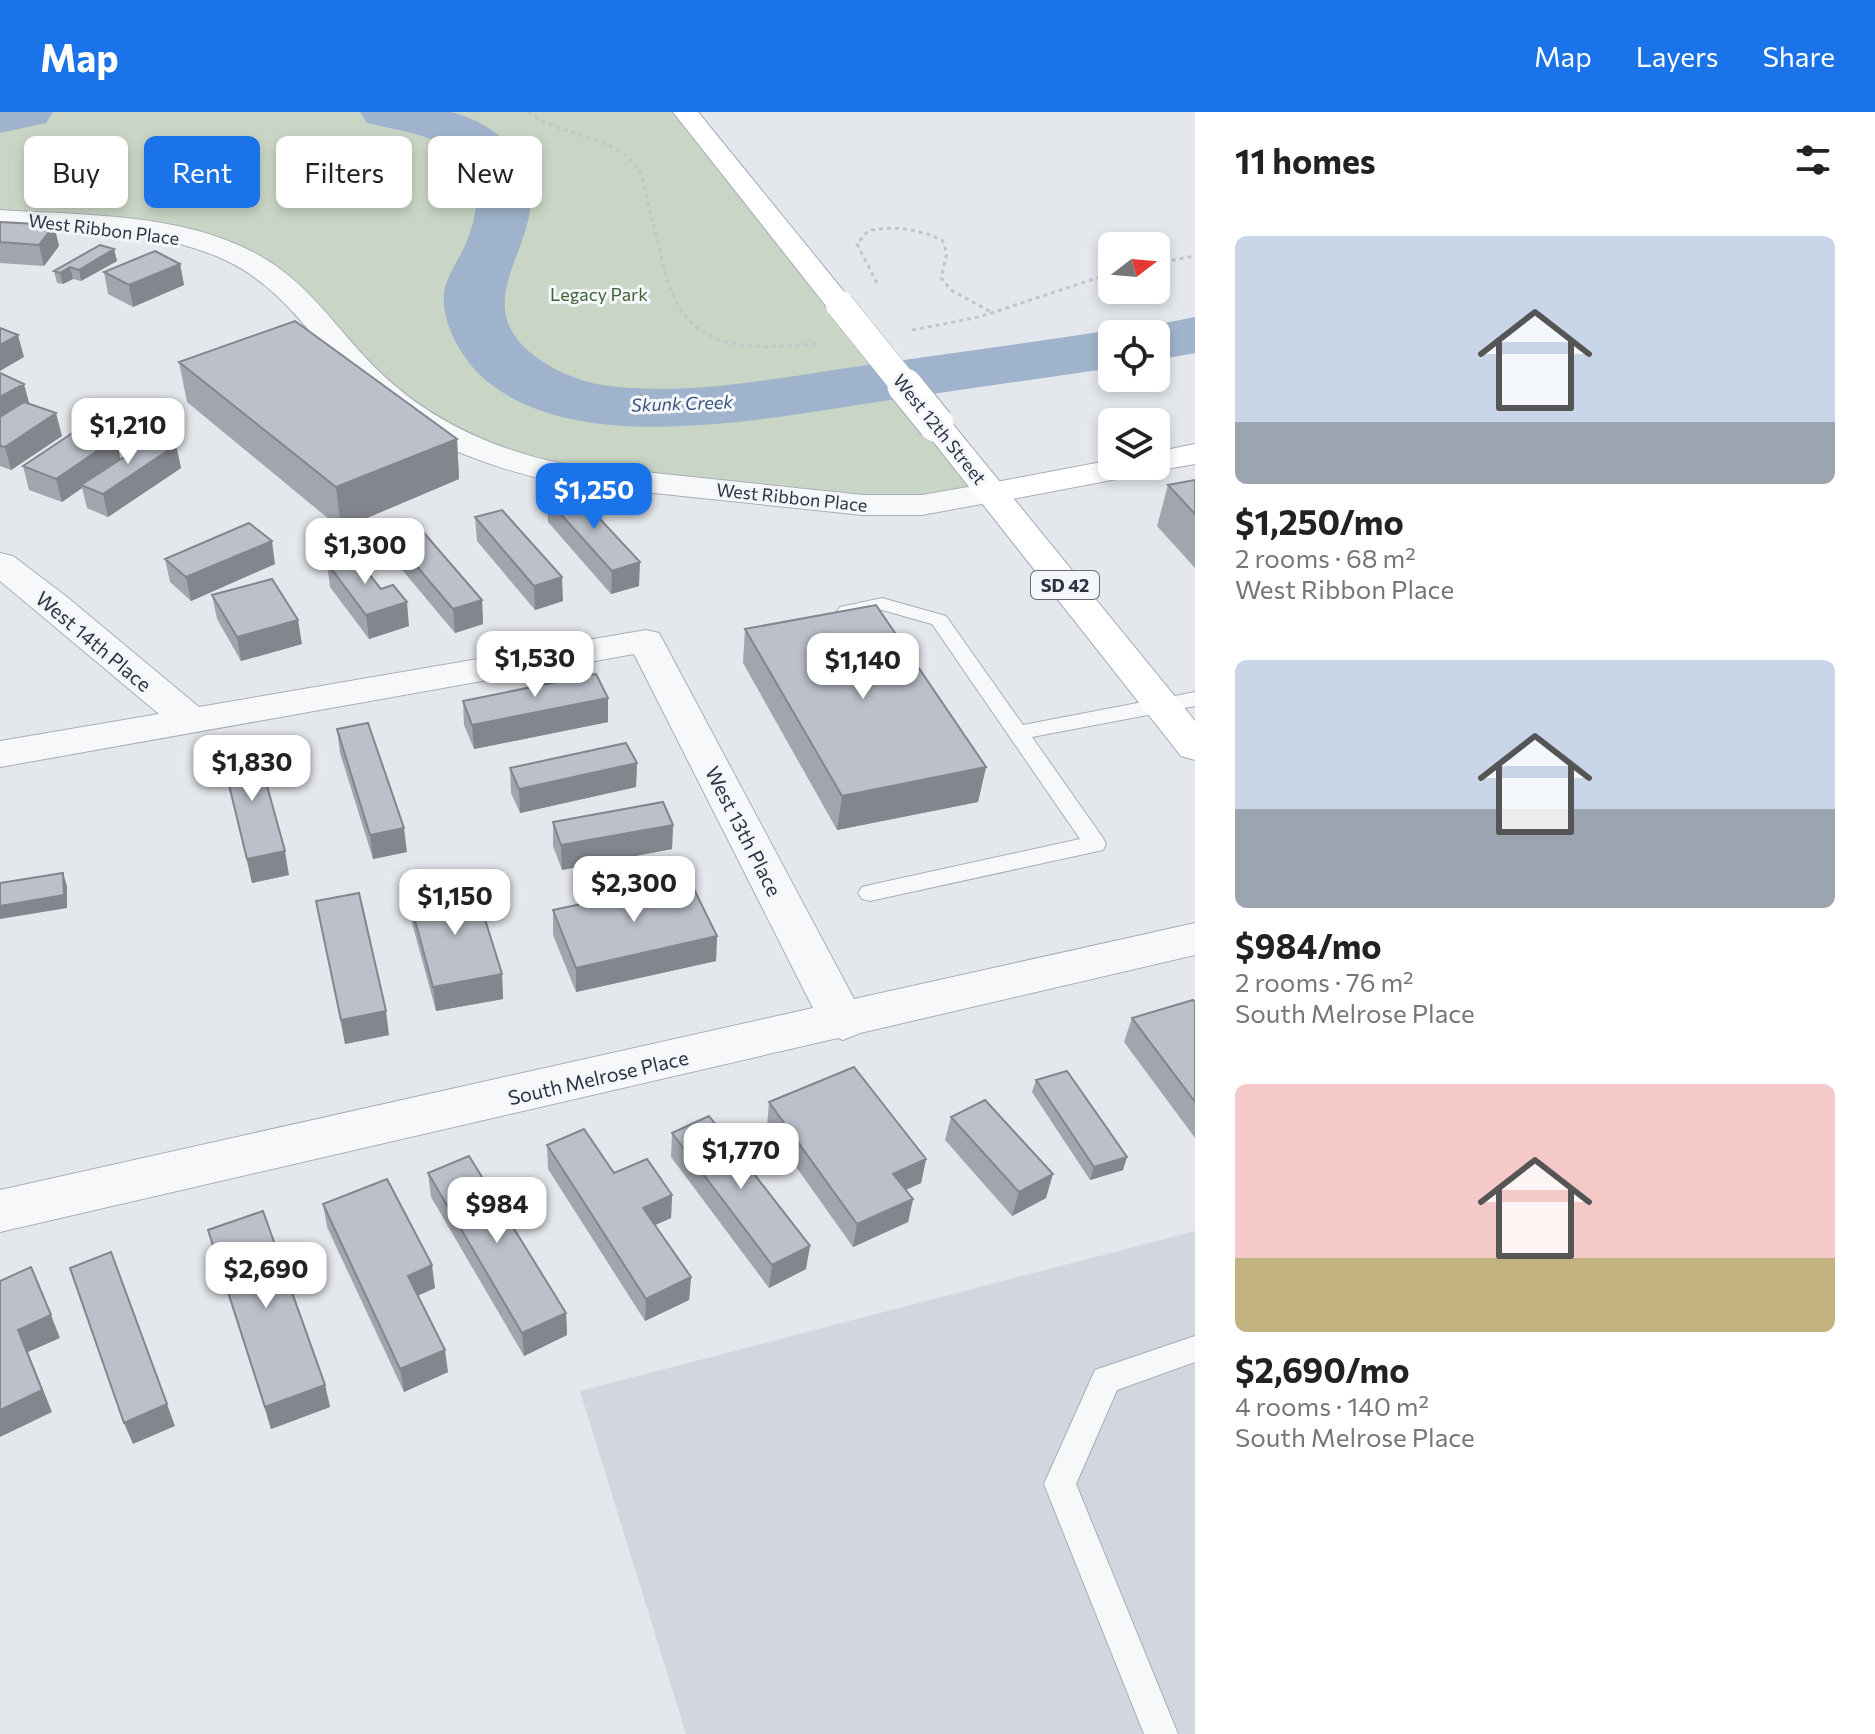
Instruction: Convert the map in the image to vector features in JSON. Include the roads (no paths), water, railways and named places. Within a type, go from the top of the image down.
[{"type":"main road","name":"West 12th Street","points":[[685,112],[991,493],[1178,702],[1195,747]]},
{"type":"main road","points":[[1170,459],[1195,454]]},
{"type":"main road","points":[[991,493],[1098,473]]},
{"type":"street","name":"West Ribbon Place","points":[[0,218],[172,235],[238,257],[264,271],[291,293],[380,389],[415,416],[466,446],[517,464],[558,473],[863,505],[922,505],[991,493]]},
{"type":"street","name":"West 14th Place","points":[[0,564],[54,605],[189,719]]},
{"type":"street","name":"West 13th Place","points":[[189,719],[646,641],[843,1022]]},
{"type":"street","points":[[0,754],[189,719]]},
{"type":"street","name":"South Melrose Place","points":[[0,1211],[843,1022],[1195,939]]},
{"type":"lane","points":[[821,615],[882,604],[939,620],[1095,844],[870,893]]},
{"type":"lane","points":[[1017,733],[1178,702]]},
{"type":"lane","points":[[1161,1734],[1060,1484],[1106,1380],[1195,1349]]},
{"type":"waterway","name":"Skunk Creek","points":[[0,118],[28,112]]},
{"type":"waterway","name":"Skunk Creek","points":[[385,112],[462,134],[481,146],[495,162],[503,182],[504,208],[496,240],[474,290],[477,318],[490,347],[502,361],[531,382],[565,396],[601,404],[637,407],[721,404],[1098,351]]},
{"type":"waterway","name":"Skunk Creek","points":[[1170,339],[1195,335]]},
{"type":"park label","name":"Legacy Park","points":[[599,294]]}]
